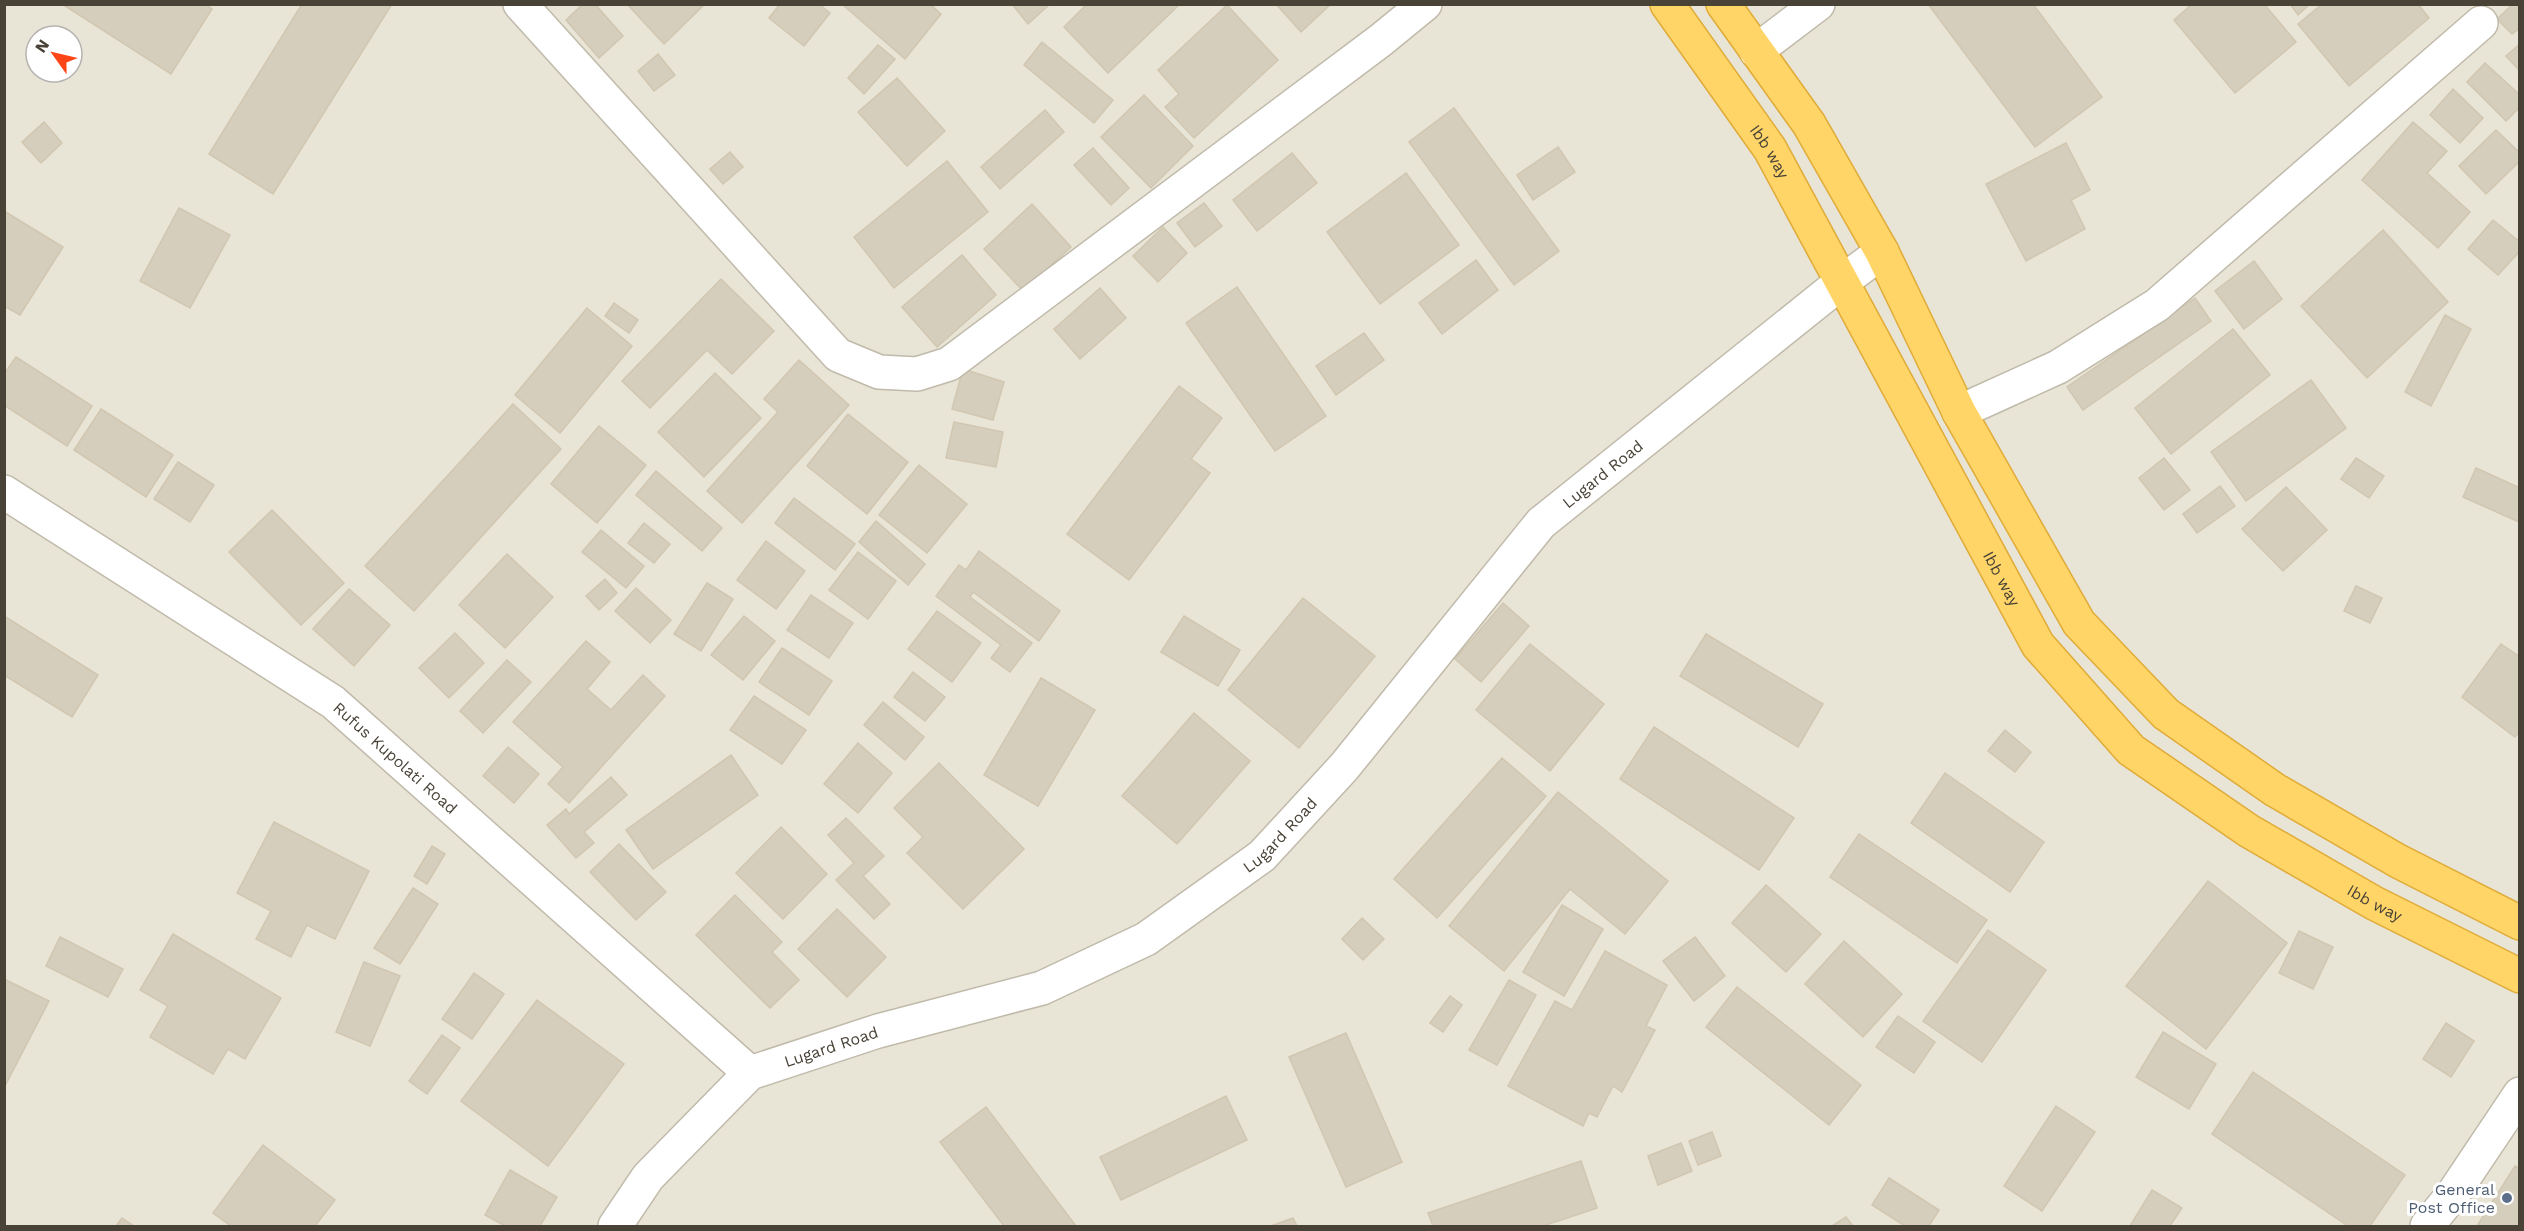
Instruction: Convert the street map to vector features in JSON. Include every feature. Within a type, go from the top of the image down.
[{"type":"highway","name":"Ibb way","points":[[1666,4],[1770,149],[2038,645],[2131,750],[2249,831],[2374,903],[2520,976]]},
{"type":"highway","points":[[1723,4],[1809,124],[1882,252],[1959,412],[2079,622],[2166,714],[2275,789],[2398,861],[2520,923]]},
{"type":"street","points":[[520,4],[838,355],[879,372],[917,374],[949,364],[1382,40],[1425,4]]},
{"type":"street","points":[[1756,51],[1818,4]]},
{"type":"street","points":[[1959,412],[2058,367],[2157,305],[2481,23]]},
{"type":"street","name":"Lugard Road","points":[[615,1227],[648,1177],[750,1073],[878,1031],[1042,988],[1146,939],[1262,856],[1344,767],[1541,523],[1882,252]]},
{"type":"street","name":"Rufus Kupolati Road","points":[[4,492],[333,702],[750,1073]]},
{"type":"street","points":[[2427,1227],[2453,1194],[2520,1094]]},
{"type":"shaded area","points":[[5,5],[2519,5],[2519,1226],[5,1226]]},
{"type":"building","points":[[62,4],[205,4],[212,9],[171,74]]},
{"type":"building","points":[[302,4],[392,4],[273,194],[209,154]]},
{"type":"building","points":[[583,4],[595,4],[623,36],[599,58],[566,20]]},
{"type":"building","points":[[627,4],[705,4],[664,44]]},
{"type":"building","points":[[780,4],[819,4],[830,13],[804,46],[769,18]]},
{"type":"building","points":[[842,4],[930,4],[941,14],[905,59]]},
{"type":"building","points":[[1012,4],[1050,4],[1028,24]]},
{"type":"building","points":[[1087,4],[1180,4],[1108,73],[1064,27]]},
{"type":"building","points":[[1276,4],[1331,4],[1301,32]]},
{"type":"building","points":[[1928,4],[2033,4],[2102,97],[2035,147]]},
{"type":"building","points":[[2192,4],[2264,4],[2296,42],[2235,93],[2174,20]]},
{"type":"building","points":[[2290,4],[2310,4],[2298,15]]},
{"type":"building","points":[[2322,4],[2418,4],[2429,18],[2349,86],[2298,24]]},
{"type":"building","points":[[2513,4],[2520,4],[2520,28],[2512,34],[2497,19]]},
{"type":"building","points":[[1227,5],[1278,60],[1194,138],[1165,107],[1179,94],[1158,70]]},
{"type":"building","points":[[1042,42],[1113,100],[1094,123],[1024,65]]},
{"type":"building","points":[[2520,44],[2520,71],[2506,56]]},
{"type":"building","points":[[878,45],[895,59],[864,94],[848,78]]},
{"type":"building","points":[[658,54],[675,75],[654,91],[638,71]]},
{"type":"building","points":[[2485,63],[2520,95],[2520,107],[2506,121],[2467,82]]},
{"type":"building","points":[[897,78],[945,131],[907,166],[858,112]]},
{"type":"building","points":[[2453,89],[2483,118],[2460,143],[2430,115]]},
{"type":"building","points":[[1144,95],[1193,146],[1151,188],[1101,137]]},
{"type":"building","points":[[1454,108],[1559,251],[1514,285],[1409,142]]},
{"type":"building","points":[[1045,110],[1064,132],[1000,189],[981,167]]},
{"type":"building","points":[[44,122],[62,143],[41,163],[22,142]]},
{"type":"building","points":[[2413,122],[2447,151],[2427,173],[2470,212],[2438,248],[2362,180]]},
{"type":"building","points":[[2496,130],[2520,153],[2520,161],[2486,194],[2459,166]]},
{"type":"building","points":[[2066,143],[2090,190],[2071,200],[2085,229],[2026,261],[1986,184]]},
{"type":"building","points":[[1558,147],[1575,172],[1533,200],[1517,175]]},
{"type":"building","points":[[1093,148],[1129,188],[1111,205],[1074,165]]},
{"type":"building","points":[[730,152],[743,167],[723,184],[710,169]]},
{"type":"building","points":[[1292,153],[1317,183],[1257,231],[1233,200]]},
{"type":"building","points":[[947,161],[988,212],[894,288],[854,237]]},
{"type":"building","points":[[1406,173],[1459,245],[1380,304],[1327,232]]},
{"type":"building","points":[[1204,203],[1222,226],[1195,247],[1177,223]]},
{"type":"building","points":[[1032,204],[1071,247],[1023,291],[984,249]]},
{"type":"building","points":[[179,208],[230,235],[190,308],[140,281]]},
{"type":"building","points":[[4,211],[63,247],[20,315],[4,306]]},
{"type":"building","points":[[2493,220],[2520,242],[2520,251],[2498,275],[2468,249]]},
{"type":"building","points":[[1163,227],[1187,253],[1158,282],[1133,256]]},
{"type":"building","points":[[2383,230],[2448,302],[2367,378],[2301,306]]},
{"type":"building","points":[[962,255],[996,295],[937,347],[902,307]]},
{"type":"building","points":[[1476,260],[1498,290],[1442,334],[1419,303]]},
{"type":"building","points":[[2254,261],[2282,299],[2244,329],[2215,291]]},
{"type":"building","points":[[721,279],[774,331],[732,374],[707,350],[650,408],[622,381]]},
{"type":"building","points":[[1237,287],[1326,416],[1275,451],[1186,323]]},
{"type":"building","points":[[1100,288],[1126,318],[1080,359],[1054,329]]},
{"type":"building","points":[[2195,298],[2211,321],[2083,410],[2067,387]]},
{"type":"building","points":[[614,303],[638,320],[629,333],[605,316]]},
{"type":"building","points":[[587,308],[632,346],[560,433],[515,395]]},
{"type":"building","points":[[2445,315],[2471,329],[2431,406],[2405,392]]},
{"type":"building","points":[[2233,329],[2270,375],[2171,454],[2135,408]]},
{"type":"building","points":[[1364,333],[1384,360],[1336,395],[1316,366]]},
{"type":"building","points":[[16,357],[92,406],[67,446],[4,405],[4,374]]},
{"type":"building","points":[[799,360],[849,405],[742,523],[707,491],[778,412],[764,399]]},
{"type":"building","points":[[963,369],[1004,382],[993,420],[952,409]]},
{"type":"building","points":[[715,373],[761,418],[704,477],[658,432]]},
{"type":"building","points":[[2311,380],[2346,428],[2246,501],[2211,452]]},
{"type":"building","points":[[1179,386],[1222,418],[1191,459],[1210,473],[1129,580],[1067,534]]},
{"type":"building","points":[[513,404],[561,449],[414,611],[365,566]]},
{"type":"building","points":[[101,409],[173,455],[146,497],[74,450]]},
{"type":"building","points":[[848,414],[908,462],[867,514],[807,466]]},
{"type":"building","points":[[954,422],[1003,432],[996,467],[946,458]]},
{"type":"building","points":[[599,426],[646,465],[597,523],[551,484]]},
{"type":"building","points":[[2164,458],[2190,490],[2164,510],[2139,478]]},
{"type":"building","points":[[2356,458],[2384,476],[2369,498],[2341,479]]},
{"type":"building","points":[[178,462],[214,485],[190,522],[154,499]]},
{"type":"building","points":[[919,465],[967,504],[927,553],[879,515]]},
{"type":"building","points":[[2476,468],[2520,488],[2519,522],[2463,497]]},
{"type":"building","points":[[656,471],[722,528],[702,551],[636,495]]},
{"type":"building","points":[[2220,486],[2235,506],[2197,533],[2183,514]]},
{"type":"building","points":[[2286,487],[2327,530],[2283,571],[2242,529]]},
{"type":"building","points":[[794,498],[855,544],[835,570],[775,523]]},
{"type":"building","points":[[272,510],[344,583],[301,625],[229,552]]},
{"type":"building","points":[[876,521],[925,564],[908,585],[859,542]]},
{"type":"building","points":[[644,523],[670,544],[654,563],[628,543]]},
{"type":"building","points":[[601,530],[644,566],[626,588],[582,552]]},
{"type":"building","points":[[766,541],[805,571],[776,609],[737,580]]},
{"type":"building","points":[[979,551],[1060,611],[1039,641],[973,592],[970,597],[1032,643],[1010,672],[991,658],[1001,645],[936,596],[959,565],[966,570]]},
{"type":"building","points":[[858,552],[896,581],[868,619],[829,590]]},
{"type":"building","points":[[507,554],[553,597],[505,648],[459,605]]},
{"type":"building","points":[[605,579],[617,593],[599,610],[586,596]]},
{"type":"building","points":[[707,583],[733,599],[701,651],[674,634]]},
{"type":"building","points":[[2356,586],[2382,598],[2370,623],[2344,611]]},
{"type":"building","points":[[636,588],[671,620],[650,643],[615,611]]},
{"type":"building","points":[[349,589],[390,625],[354,666],[313,629]]},
{"type":"building","points":[[811,595],[853,623],[829,658],[787,630]]},
{"type":"building","points":[[1303,598],[1375,656],[1299,748],[1228,690]]},
{"type":"building","points":[[1503,603],[1529,626],[1481,682],[1455,659]]},
{"type":"building","points":[[937,611],[981,643],[952,682],[908,649]]},
{"type":"building","points":[[4,616],[98,675],[72,717],[4,675]]},
{"type":"building","points":[[744,616],[775,641],[743,680],[711,655]]},
{"type":"building","points":[[1184,616],[1240,650],[1218,686],[1161,652]]},
{"type":"building","points":[[455,633],[484,663],[449,698],[419,668]]},
{"type":"building","points":[[1706,634],[1823,704],[1798,747],[1680,676]]},
{"type":"building","points":[[586,641],[610,662],[587,689],[611,710],[643,675],[665,696],[569,803],[548,784],[563,767],[513,722]]},
{"type":"building","points":[[1530,644],[1604,704],[1550,771],[1476,710]]},
{"type":"building","points":[[2501,644],[2520,657],[2520,731],[2515,737],[2462,697]]},
{"type":"building","points":[[782,648],[832,681],[809,715],[759,682]]},
{"type":"building","points":[[507,660],[531,682],[483,733],[460,711]]},
{"type":"building","points":[[913,672],[945,697],[925,721],[894,697]]},
{"type":"building","points":[[1041,678],[1095,710],[1038,806],[984,775]]},
{"type":"building","points":[[754,696],[806,730],[782,764],[730,730]]},
{"type":"building","points":[[883,702],[924,737],[905,760],[864,725]]},
{"type":"building","points":[[1194,713],[1250,761],[1177,844],[1122,796]]},
{"type":"building","points":[[1654,727],[1794,818],[1759,870],[1620,779]]},
{"type":"building","points":[[2005,730],[2031,752],[2015,772],[1988,751]]},
{"type":"building","points":[[858,743],[892,773],[858,813],[824,784]]},
{"type":"building","points":[[508,747],[539,774],[514,803],[483,776]]},
{"type":"building","points":[[731,755],[758,795],[653,869],[626,830]]},
{"type":"building","points":[[1502,758],[1546,796],[1437,918],[1394,879]]},
{"type":"building","points":[[939,763],[1024,849],[963,909],[907,853],[923,837],[894,808]]},
{"type":"building","points":[[1945,773],[2044,842],[2010,892],[1911,823]]},
{"type":"building","points":[[611,777],[627,795],[584,832],[594,843],[576,858],[547,825],[566,809],[569,814]]},
{"type":"building","points":[[1558,792],[1668,881],[1625,934],[1570,889],[1504,971],[1449,926]]},
{"type":"building","points":[[846,818],[884,856],[863,876],[890,904],[874,919],[836,880],[854,863],[828,835]]},
{"type":"building","points":[[274,822],[369,871],[335,939],[307,925],[291,957],[256,939],[271,911],[237,893]]},
{"type":"building","points":[[781,827],[827,874],[783,919],[736,873]]},
{"type":"building","points":[[1859,834],[1987,920],[1957,963],[1830,877]]},
{"type":"building","points":[[619,844],[666,892],[636,920],[590,872]]},
{"type":"building","points":[[432,846],[445,854],[427,884],[414,876]]},
{"type":"building","points":[[2208,881],[2287,943],[2206,1049],[2126,986]]},
{"type":"building","points":[[1766,885],[1821,934],[1786,972],[1732,923]]},
{"type":"building","points":[[413,888],[438,904],[400,964],[374,948]]},
{"type":"building","points":[[735,895],[782,942],[772,952],[799,980],[770,1008],[696,935]]},
{"type":"building","points":[[1562,905],[1603,929],[1564,996],[1523,972]]},
{"type":"building","points":[[837,909],[886,957],[847,997],[798,949]]},
{"type":"building","points":[[1362,918],[1384,939],[1363,960],[1342,939]]},
{"type":"building","points":[[1988,930],[2046,970],[1982,1062],[1923,1021]]},
{"type":"building","points":[[2299,931],[2333,947],[2313,989],[2279,973]]},
{"type":"building","points":[[173,934],[281,998],[245,1059],[228,1049],[213,1074],[150,1037],[168,1006],[140,990]]},
{"type":"building","points":[[60,937],[123,969],[108,997],[46,966]]},
{"type":"building","points":[[1695,937],[1725,976],[1694,1001],[1663,961]]},
{"type":"building","points":[[1844,941],[1902,994],[1863,1037],[1805,984]]},
{"type":"building","points":[[1605,951],[1667,985],[1646,1026],[1655,1030],[1622,1092],[1613,1086],[1597,1117],[1589,1113],[1583,1126],[1508,1086],[1555,1001],[1572,1010]]},
{"type":"building","points":[[364,962],[400,976],[370,1046],[336,1032]]},
{"type":"building","points":[[474,973],[504,994],[472,1039],[442,1019]]},
{"type":"building","points":[[4,979],[49,1001],[4,1088]]},
{"type":"building","points":[[1509,980],[1536,995],[1497,1065],[1469,1050]]},
{"type":"building","points":[[1737,987],[1861,1085],[1829,1125],[1706,1027]]},
{"type":"building","points":[[1450,996],[1462,1005],[1443,1032],[1430,1023]]},
{"type":"building","points":[[537,1000],[624,1064],[548,1166],[461,1101]]},
{"type":"building","points":[[1898,1016],[1935,1042],[1914,1073],[1876,1047]]},
{"type":"building","points":[[2446,1023],[2474,1041],[2451,1077],[2423,1059]]},
{"type":"building","points":[[2163,1032],[2216,1064],[2189,1109],[2136,1077]]},
{"type":"building","points":[[1346,1033],[1402,1162],[1346,1187],[1289,1057]]},
{"type":"building","points":[[442,1035],[460,1048],[427,1094],[409,1081]]},
{"type":"building","points":[[2253,1072],[2405,1175],[2370,1226],[2348,1226],[2212,1134]]},
{"type":"building","points":[[1226,1096],[1247,1140],[1121,1200],[1100,1157]]},
{"type":"building","points":[[2056,1106],[2095,1132],[2042,1211],[2004,1186]]},
{"type":"building","points":[[986,1107],[1076,1226],[1004,1226],[940,1142]]},
{"type":"building","points":[[1712,1132],[1721,1156],[1698,1165],[1689,1141]]},
{"type":"building","points":[[1681,1143],[1692,1171],[1658,1185],[1648,1156]]},
{"type":"building","points":[[263,1145],[335,1200],[315,1226],[231,1226],[213,1213]]},
{"type":"building","points":[[1581,1161],[1597,1208],[1543,1226],[1433,1226],[1428,1213]]},
{"type":"building","name":"General Post Office","points":[[2515,1166],[2520,1169],[2520,1226],[2477,1226]]},
{"type":"building","points":[[510,1170],[557,1197],[540,1226],[505,1226],[485,1215]]},
{"type":"building","points":[[1889,1178],[1939,1210],[1929,1226],[1905,1226],[1872,1205]]},
{"type":"building","points":[[2152,1190],[2182,1208],[2170,1226],[2130,1226]]},
{"type":"building","points":[[1846,1217],[1853,1226],[1832,1226]]},
{"type":"building","points":[[122,1218],[134,1226],[116,1226]]},
{"type":"building","points":[[1293,1218],[1297,1226],[1271,1226]]},
{"type":"place","name":"General Post Office","points":[[2507,1198]]}]
